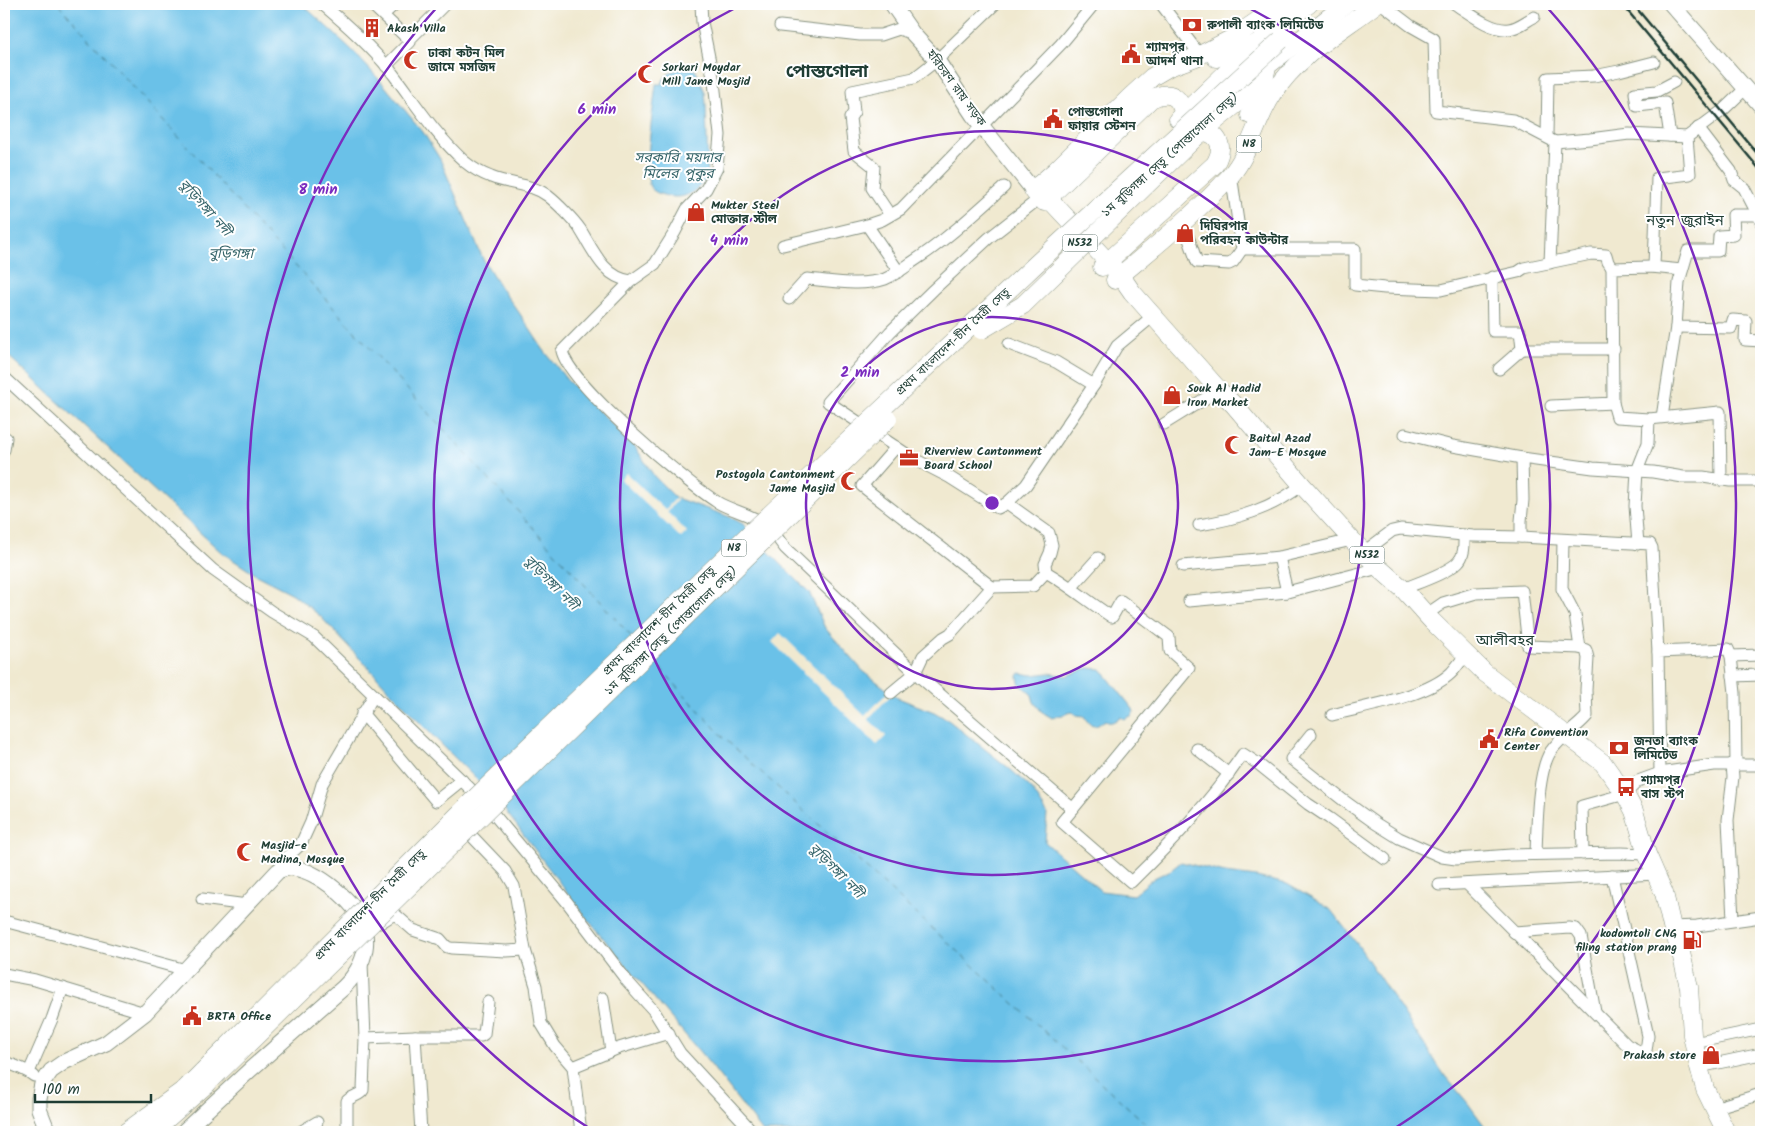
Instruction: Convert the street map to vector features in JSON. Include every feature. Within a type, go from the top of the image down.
[{"type":"highway","points":[[1041,195],[1055,171],[1152,77],[1169,67],[1200,55],[1250,28],[1282,4]]},
{"type":"highway","points":[[1190,126],[1256,44],[1309,4]]},
{"type":"highway","name":"N8","points":[[1190,126],[1280,40],[1327,4]]},
{"type":"highway","name":"N8","points":[[1265,74],[1346,4]]},
{"type":"highway","points":[[1111,272],[1228,161],[1237,148],[1265,74],[1362,4]]},
{"type":"highway","name":"N8","points":[[1111,272],[1183,222],[1231,174],[1241,161],[1266,106],[1280,84],[1314,50],[1376,4]]},
{"type":"highway","points":[[1041,195],[1161,84],[1228,53],[1256,44],[1280,40]]},
{"type":"highway","name":"১ম বুড়িগঙ্গা সেতু (পোস্তাগোলা সেতু)","points":[[208,1075],[467,830],[891,416],[978,326],[1085,232],[1190,126],[1265,74]]},
{"type":"highway","points":[[1041,195],[1151,98],[1164,94],[1176,98],[1180,102],[1190,126],[1215,136],[1219,143],[1220,154],[1215,164],[1111,272]]},
{"type":"highway","name":"N532","points":[[1041,195],[1111,272],[1132,292],[1234,405],[1302,485],[1379,568],[1403,588],[1485,673],[1604,763],[1634,811],[1647,854],[1664,893],[1689,987],[1694,1043],[1699,1067],[1705,1088],[1726,1132]]},
{"type":"highway","name":"প্রথম বাংলাদেশ-চীন মৈত্রী সেতু","points":[[208,1075],[473,800],[748,535],[978,326]]},
{"type":"highway","name":"N8","points":[[126,1132],[185,1089],[208,1075]]},
{"type":"highway","name":"N8","points":[[152,1132],[195,1096],[208,1075]]},
{"type":"main road","name":"হরিচরণ রায় সড়ক","points":[[892,4],[913,34],[937,60],[973,115],[1019,173],[1041,195]]},
{"type":"main road","points":[[1672,4],[1761,106]]},
{"type":"main road","points":[[48,1132],[39,1109],[42,1084],[51,1071],[64,1062],[106,1043],[145,1013],[278,871],[295,868],[324,881],[339,893],[362,921],[365,941],[362,964],[343,988],[182,1132]]},
{"type":"street","points":[[322,4],[341,20],[386,66],[428,121],[466,162],[491,178],[526,185],[549,196],[578,227],[589,247],[605,268],[622,280],[631,281]]},
{"type":"street","points":[[371,4],[410,40]]},
{"type":"street","points":[[383,15],[395,4]]},
{"type":"street","points":[[386,66],[445,4]]},
{"type":"street","points":[[701,4],[702,22],[714,82],[720,135],[717,168],[706,189],[687,208],[655,264],[631,281],[562,351],[564,360],[612,414],[659,457],[718,502],[767,525],[785,548],[915,673],[1073,809]]},
{"type":"street","points":[[890,215],[872,188],[874,167],[854,151],[850,118],[854,112],[852,91],[914,78],[937,60],[996,4]]},
{"type":"street","points":[[783,245],[867,225],[902,209],[1061,44],[1094,4]]},
{"type":"street","points":[[1161,4],[1200,55]]},
{"type":"street","points":[[1382,4],[1411,26],[1434,38],[1436,111],[1513,120],[1551,139],[1590,139],[1629,134],[1687,137],[1722,111],[1746,88]]},
{"type":"street","points":[[1455,4],[1499,28],[1509,29],[1534,17]]},
{"type":"street","points":[[780,26],[860,35],[881,35],[900,29],[913,34]]},
{"type":"street","points":[[1550,263],[1551,139],[1548,78],[1594,76],[1619,72],[1654,62]]},
{"type":"street","points":[[1670,136],[1665,103],[1637,106],[1635,93],[1657,91],[1674,82]]},
{"type":"street","points":[[1698,128],[1731,172],[1734,180],[1744,188],[1760,218]]},
{"type":"street","points":[[1654,267],[1657,178],[1690,174],[1687,137]]},
{"type":"street","points":[[1183,222],[1197,262],[1229,264],[1233,262],[1242,249],[1231,174]]},
{"type":"street","points":[[789,299],[808,279],[864,282],[884,279],[898,272],[957,229],[1004,186]]},
{"type":"street","points":[[1041,195],[989,238],[933,290],[890,332],[828,402],[914,460],[998,508],[1007,503],[1026,485],[1094,384],[1117,346],[1153,316]]},
{"type":"street","points":[[1662,417],[1676,327],[1677,297],[1688,251],[1718,251],[1718,236],[1734,235],[1733,215],[1760,218]]},
{"type":"street","points":[[867,225],[898,272]]},
{"type":"street","points":[[1242,249],[1355,249],[1355,285],[1441,290],[1591,254],[1606,255],[1612,268],[1613,403],[1617,417],[1649,419],[1720,412],[1721,480]]},
{"type":"street","points":[[1612,268],[1654,267],[1682,270]]},
{"type":"street","points":[[1492,277],[1493,331],[1520,331],[1522,349]]},
{"type":"street","points":[[1676,327],[1711,326],[1731,328],[1733,320],[1746,321],[1745,340],[1761,341]]},
{"type":"street","points":[[1009,344],[1056,362],[1094,384]]},
{"type":"street","points":[[1499,369],[1522,349],[1614,349]]},
{"type":"street","points":[[4,377],[214,570],[272,612],[314,637],[482,800],[567,902],[654,1012],[680,1053],[752,1132]]},
{"type":"street","points":[[1164,424],[1219,390]]},
{"type":"street","points":[[1551,406],[1613,403]]},
{"type":"street","points":[[1638,544],[1635,506],[1637,471],[1648,443],[1649,419]]},
{"type":"street","points":[[1405,434],[1453,446],[1593,468],[1721,480],[1761,481]]},
{"type":"street","points":[[4,437],[6,438],[4,450]]},
{"type":"street","points":[[896,447],[862,486],[992,587],[1032,586],[1046,572]]},
{"type":"street","points":[[1522,458],[1522,537]]},
{"type":"street","points":[[1199,526],[1224,521],[1258,510],[1289,496],[1302,485]]},
{"type":"street","points":[[1007,503],[1048,533],[1052,545],[1045,564],[1046,572]]},
{"type":"street","points":[[1183,566],[1279,557],[1358,546],[1377,541],[1392,531],[1401,529],[1464,535],[1650,544],[1652,548],[1658,652],[1660,773]]},
{"type":"street","points":[[1403,588],[1443,572],[1458,562],[1464,551],[1464,535]]},
{"type":"street","points":[[1563,540],[1562,589],[1575,614],[1580,648]]},
{"type":"street","points":[[1279,557],[1287,592]]},
{"type":"street","points":[[1071,588],[1098,558]]},
{"type":"street","points":[[1189,601],[1287,592],[1379,568]]},
{"type":"street","points":[[1046,572],[1112,617],[1121,602],[1169,637],[1170,651],[1189,668],[1062,822],[1131,882],[1177,836],[1229,774],[1243,754],[1257,763],[1302,800],[1385,859]]},
{"type":"street","points":[[890,693],[915,673],[923,656],[950,634],[992,587]]},
{"type":"street","points":[[1426,614],[1443,603],[1476,593],[1522,591],[1528,646],[1580,648],[1586,650],[1588,658],[1586,690],[1588,716],[1565,734],[1550,752],[1543,770],[1536,854]]},
{"type":"street","points":[[1658,652],[1728,650],[1731,656],[1734,764],[1728,820],[1733,920]]},
{"type":"street","points":[[1332,715],[1404,697],[1422,690],[1451,673],[1466,655]]},
{"type":"street","points":[[1731,656],[1761,655]]},
{"type":"street","points":[[1733,676],[1761,675]]},
{"type":"street","points":[[278,871],[283,861],[301,844],[311,822],[322,784],[374,694]]},
{"type":"street","points":[[362,714],[436,801],[462,780]]},
{"type":"street","points":[[1311,734],[1291,759],[1343,800],[1399,838],[1442,858],[1456,859],[1536,854],[1647,854]]},
{"type":"street","points":[[1197,749],[1229,774]]},
{"type":"street","points":[[1583,854],[1582,806],[1625,794],[1638,781],[1660,773],[1714,765],[1761,764]]},
{"type":"street","points":[[362,921],[482,800]]},
{"type":"street","points":[[467,830],[505,871],[514,886],[526,950],[536,986],[541,1023],[555,1046],[573,1067],[581,1132]]},
{"type":"street","points":[[1439,885],[1656,874]]},
{"type":"street","points":[[1467,884],[1627,1045],[1639,1052],[1646,1051],[1648,1036],[1612,876]]},
{"type":"street","points":[[202,899],[247,905]]},
{"type":"street","points":[[362,921],[380,923],[391,916],[396,916],[412,930],[440,939],[447,947],[451,948],[506,951],[526,950]]},
{"type":"street","points":[[1672,927],[1698,926],[1761,917]]},
{"type":"street","points":[[4,921],[186,970]]},
{"type":"street","points":[[1514,932],[1570,928],[1576,930],[1581,936],[1595,1012]]},
{"type":"street","points":[[349,1132],[347,1128],[347,1101],[350,1097],[360,1094],[363,1090],[365,1038],[362,964]]},
{"type":"street","points":[[4,974],[63,988],[145,1013]]},
{"type":"street","points":[[29,1072],[52,1020],[63,988]]},
{"type":"street","points":[[603,998],[612,1052]]},
{"type":"street","points":[[365,1038],[481,1036],[484,1034],[486,1027],[488,1002]]},
{"type":"street","points":[[1694,1043],[1761,1029]]},
{"type":"street","points":[[573,1067],[669,1033]]},
{"type":"street","points":[[415,1036],[421,1132]]},
{"type":"street","points":[[1699,1067],[1761,1054]]},
{"type":"street","points":[[4,1062],[29,1072],[42,1084]]},
{"type":"street","points":[[1714,1108],[1761,1094]]},
{"type":"street","points":[[300,1132],[318,1122]]},
{"type":"water","name":"বুড়িগঙ্গা","points":[[4,4],[302,4],[351,49],[423,132],[440,159],[483,259],[502,290],[567,380],[634,445],[654,476],[676,498],[730,517],[743,524],[809,592],[825,628],[863,671],[898,698],[934,712],[948,720],[1031,788],[1047,813],[1045,842],[1101,891],[1133,895],[1154,878],[1171,870],[1181,862],[1225,873],[1287,884],[1330,909],[1358,945],[1445,1076],[1489,1132],[763,1132],[710,1064],[587,919],[498,801],[422,725],[320,616],[293,594],[256,575],[221,552],[4,352]]},
{"type":"water","name":"সরকারি ময়দার মিলের পুকুর","points":[[693,69],[696,71],[705,92],[708,176],[694,191],[685,196],[674,197],[658,193],[650,187],[648,180],[648,154],[656,84],[662,84],[669,74],[675,70]]},
{"type":"water","points":[[1088,668],[1101,669],[1133,709],[1134,712],[1131,716],[1124,719],[1120,717],[1111,722],[1105,720],[1095,726],[1091,725],[1084,716],[1076,715],[1072,712],[1052,718],[1042,712],[1034,702],[1032,695],[1019,683],[1018,676],[1020,673],[1032,675],[1049,673],[1066,676]]},
{"type":"pier","points":[[626,473],[665,510],[676,498],[678,499],[667,512],[687,532],[681,538],[620,479]]},
{"type":"pier","points":[[780,633],[865,716],[889,691],[892,694],[868,719],[886,736],[877,745],[772,642]]},
{"type":"ferry route","points":[[58,4],[632,637]]},
{"type":"ferry route","points":[[653,660],[725,739],[1155,1132]]},
{"type":"railway","points":[[1622,4],[1761,171]]},
{"type":"railway","points":[[1633,4],[1761,158]]},
{"type":"place","name":"রুপালী ব্যাংক লিমিটেড","points":[[1192,25]]},
{"type":"place","name":"Akash Villa","points":[[372,28]]},
{"type":"place","name":"শ্যামপুর আদর্শ থানা","points":[[1131,54]]},
{"type":"place","name":"ঢাকা কটন মিল জামে মসজিদ","points":[[413,60]]},
{"type":"place","name":"Sorkari Moydar Mill Jame Mosjid","points":[[647,74]]},
{"type":"place","name":"পোস্তগোলা ফায়ার স্টেশন","points":[[1053,119]]},
{"type":"place","name":"Mukter Steel মোক্তার স্টীল","points":[[696,212]]},
{"type":"place","name":"দিঘিরপার পরিবহন কাউন্টার","points":[[1185,233]]},
{"type":"place","name":"Souk Al Hadid Iron Market","points":[[1172,395]]},
{"type":"place","name":"Baitul Azad Jam-E Mosque","points":[[1234,445]]},
{"type":"place","name":"Riverview Cantonment Board School","points":[[909,458]]},
{"type":"place","name":"Postogola Cantonment Jame Masjid","points":[[850,481]]},
{"type":"place","name":"Rifa Convention Center","points":[[1489,739]]},
{"type":"place","name":"জনতা ব্যাংক লিমিটেড","points":[[1619,748]]},
{"type":"place","name":"শ্যামপুর বাস স্টপ","points":[[1626,787]]},
{"type":"place","name":"Masjid-e Madina, Mosque","points":[[246,852]]},
{"type":"place","name":"kodomtoli CNG filing station prang","points":[[1692,940]]},
{"type":"place","name":"BRTA Office","points":[[192,1016]]},
{"type":"place","name":"Prakash store","points":[[1711,1055]]},
{"type":"district","name":"পোস্তগোলা","points":[[827,72]]},
{"type":"district","name":"নতুন জুরাইন","points":[[1685,221]]},
{"type":"district","name":"আলীবহর","points":[[1505,641]]},
{"type":"water label","name":"বুড়িগঙ্গা নদী","points":[[205,208]]},
{"type":"water label","name":"বুড়িগঙ্গা নদী","points":[[551,583]]},
{"type":"water label","name":"বুড়িগঙ্গা নদী","points":[[836,871]]}]
